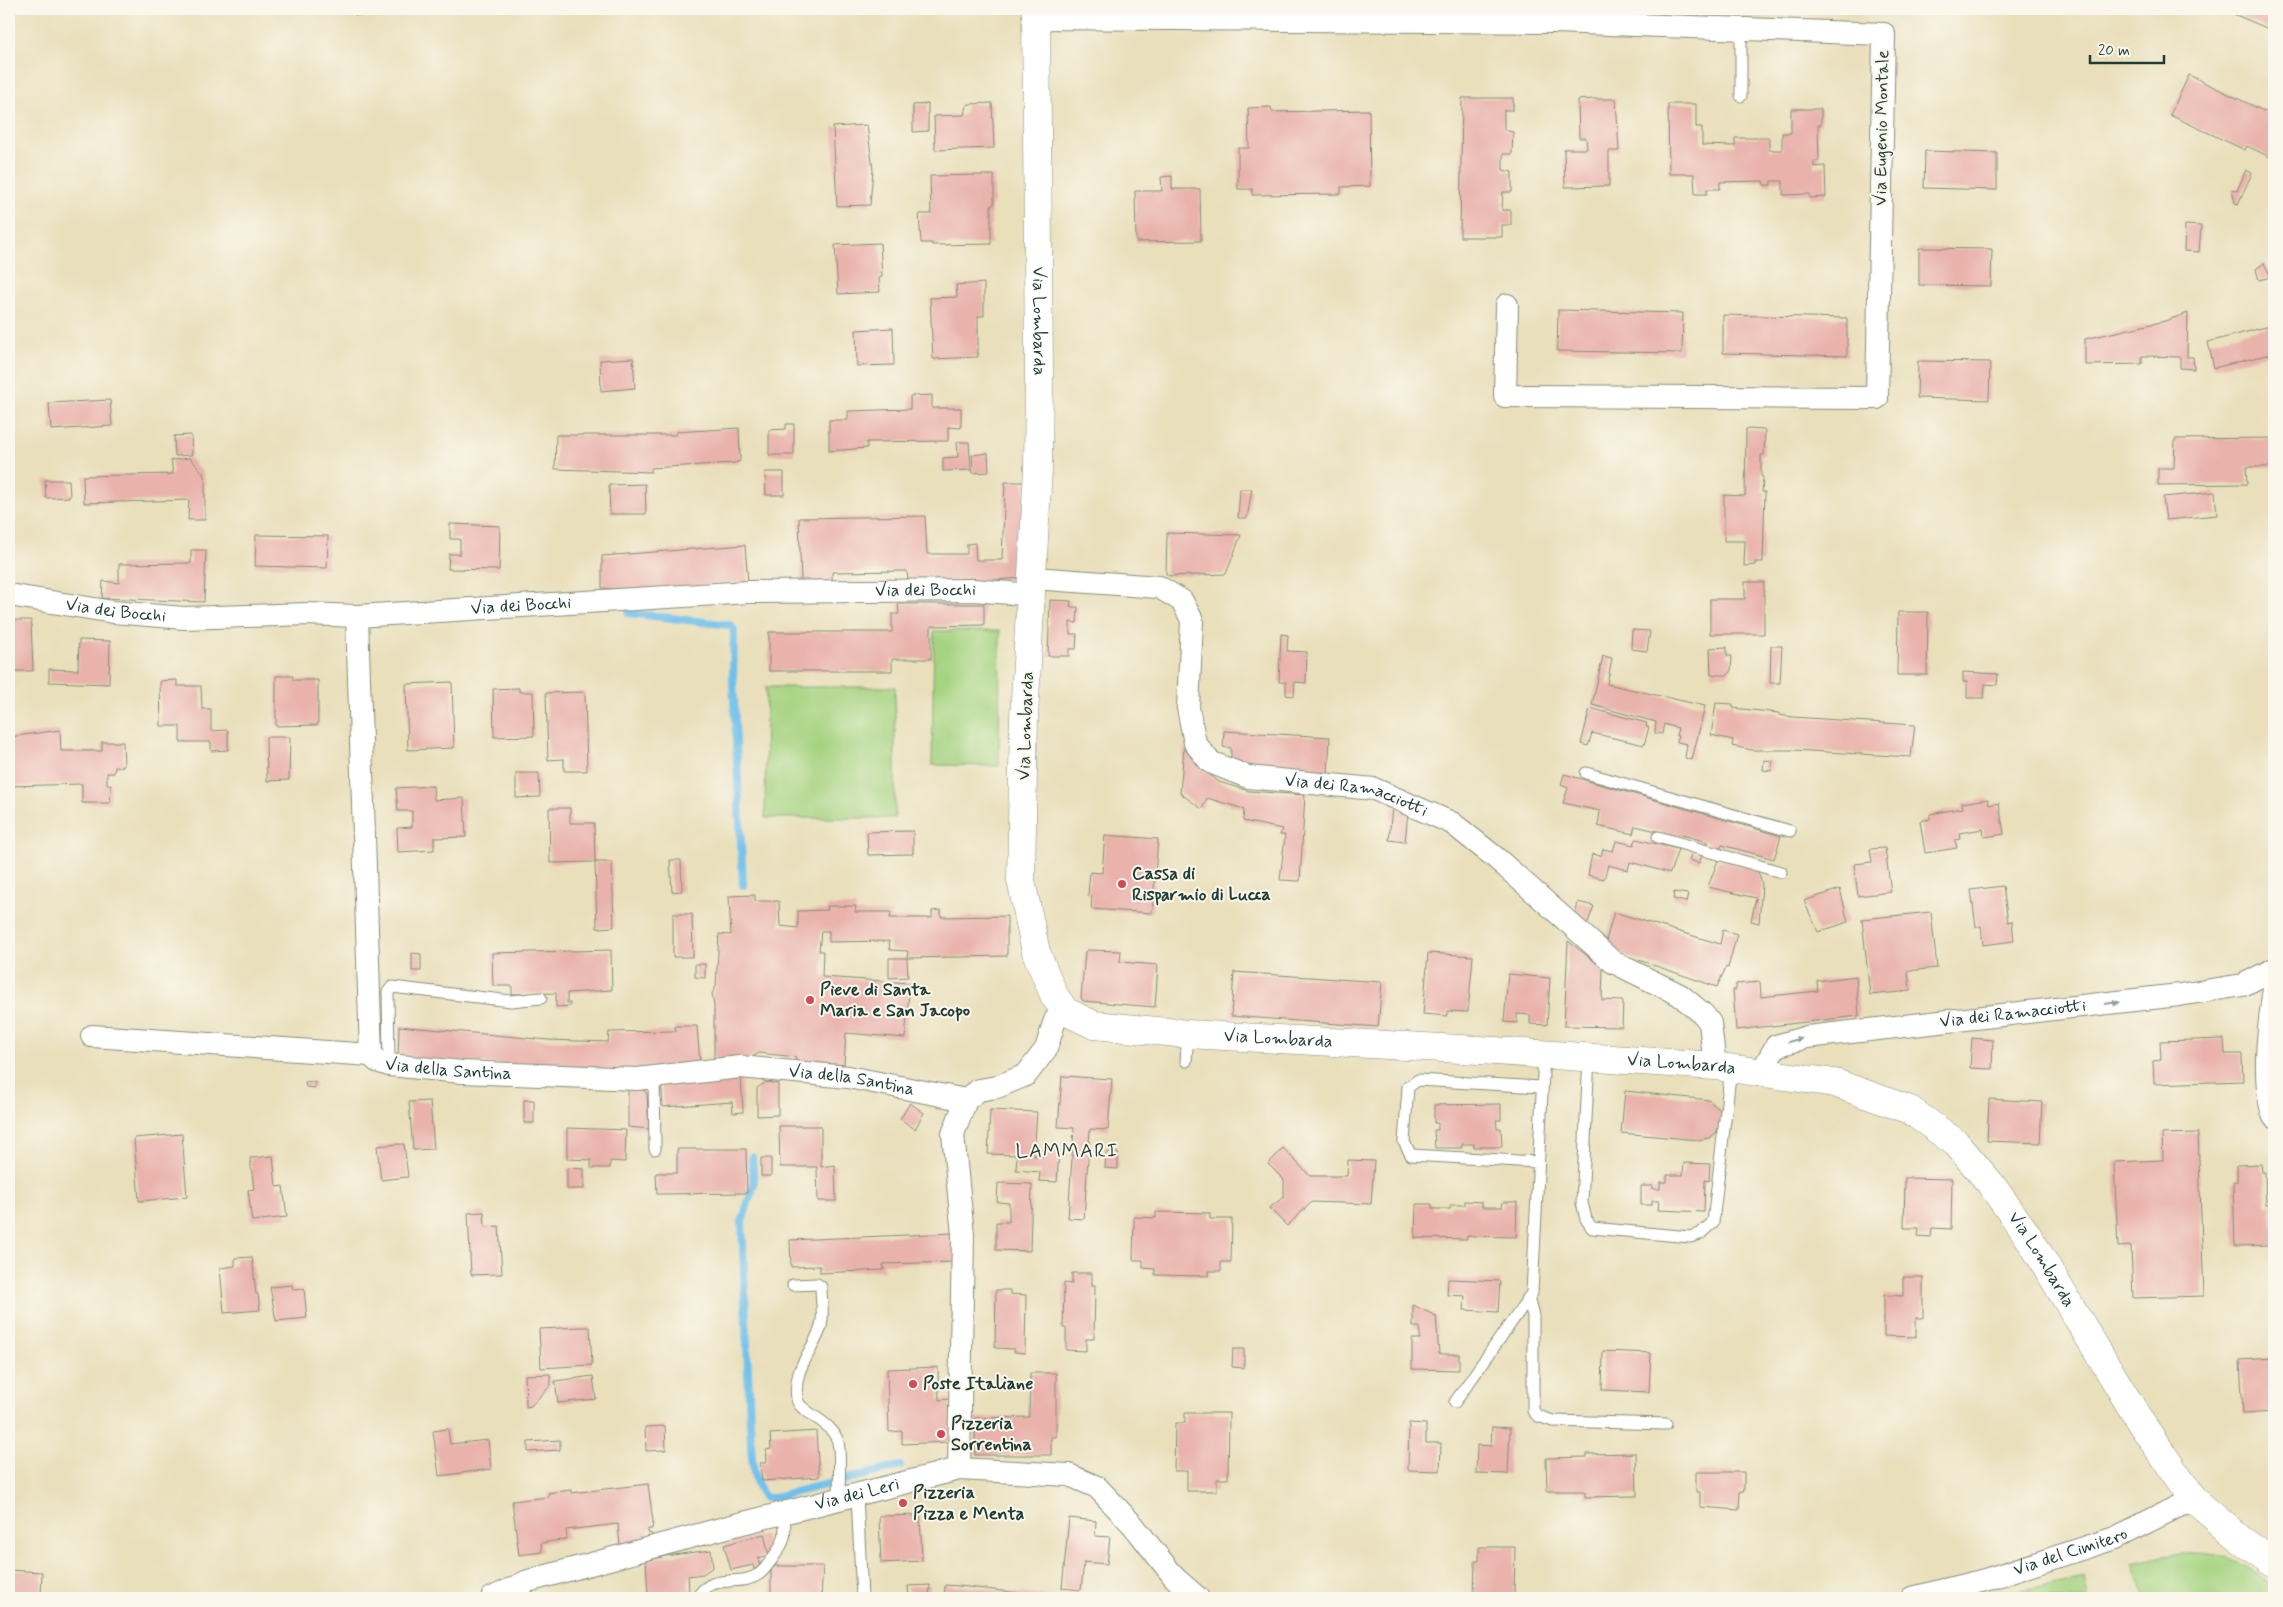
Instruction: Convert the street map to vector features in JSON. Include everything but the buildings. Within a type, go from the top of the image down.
[{"type":"street","name":"Via Eugenio Montale","points":[[1036,13],[1530,22],[1884,34],[1877,398],[1505,396],[1506,305]]},
{"type":"street","name":"Via Lombarda","points":[[1036,13],[1040,372],[1033,587],[1024,717],[1021,880],[1036,952],[1054,995],[1054,1017],[1094,1025],[1188,1034],[1589,1056],[1762,1071],[1835,1083],[1910,1110],[1956,1143],[1990,1183],[2028,1236],[2140,1423],[2193,1498],[2240,1539],[2274,1563]]},
{"type":"street","name":"Via dei Bocchi","points":[[9,596],[113,612],[184,618],[307,614],[357,616],[748,592],[974,590],[1033,587]]},
{"type":"street","name":"Via dei Ramacciotti","points":[[1033,587],[1160,588],[1182,601],[1192,620],[1188,708],[1195,743],[1210,762],[1248,777],[1374,788],[1452,823],[1496,858],[1613,962],[1680,995],[1703,1014],[1710,1023],[1723,1067]]},
{"type":"street","name":"Via della Santina","points":[[357,616],[380,1060],[462,1072],[637,1078],[740,1067],[848,1077],[966,1100]]},
{"type":"street","name":"Via dei Ramacciotti","points":[[1762,1071],[1776,1046],[1807,1037],[2180,995],[2243,985],[2274,969]]},
{"type":"street","points":[[2274,988],[2269,1026],[2268,1101],[2274,1118]]},
{"type":"street","points":[[1054,1017],[1046,1049],[1026,1075],[997,1087],[978,1090],[966,1100],[953,1134],[963,1234],[959,1468],[1070,1475],[1097,1487],[1133,1524],[1176,1578],[1198,1598]]},
{"type":"street","points":[[92,1036],[380,1060]]},
{"type":"street","name":"Via dei Leri","points":[[492,1598],[528,1581],[959,1468]]},
{"type":"street","name":"Via del Cimitero","points":[[1912,1598],[1984,1580],[2115,1538],[2193,1498]]},
{"type":"lane","points":[[1741,29],[1741,96]]},
{"type":"lane","points":[[1586,773],[1790,831]]},
{"type":"lane","points":[[1658,837],[1781,872]]},
{"type":"lane","points":[[380,1060],[388,992],[392,987],[511,1001],[541,998]]},
{"type":"lane","points":[[1186,1061],[1188,1034]]},
{"type":"lane","points":[[1455,1402],[1532,1293],[1544,1054]]},
{"type":"lane","points":[[1589,1056],[1582,1203],[1586,1219],[1592,1228],[1690,1236],[1700,1234],[1713,1222],[1723,1067]]},
{"type":"lane","points":[[654,1077],[656,1149]]},
{"type":"lane","points":[[1538,1162],[1411,1155],[1404,1142],[1408,1088],[1418,1080],[1542,1087]]},
{"type":"lane","points":[[793,1286],[817,1284],[821,1287],[821,1326],[796,1378],[797,1401],[801,1408],[828,1424],[838,1442],[848,1497],[862,1598]]},
{"type":"lane","points":[[1528,1298],[1533,1316],[1534,1411],[1538,1416],[1553,1421],[1666,1424]]},
{"type":"lane","points":[[697,1598],[701,1591],[715,1582],[750,1578],[760,1574],[784,1542],[786,1533],[784,1513]]},
{"type":"green space","points":[[934,631],[1000,631],[999,766],[932,765]]},
{"type":"green space","points":[[766,687],[895,687],[895,818],[765,818]]},
{"type":"green space","points":[[2196,1553],[2221,1556],[2238,1563],[2274,1587],[2274,1598],[2146,1598],[2133,1563],[2162,1556]]},
{"type":"green space","points":[[2084,1577],[2088,1598],[1986,1598]]},
{"type":"waterway","points":[[629,613],[730,625],[734,630],[733,679],[743,885]]},
{"type":"waterway","points":[[752,1157],[754,1184],[742,1222],[751,1446],[754,1474],[758,1486],[765,1498],[775,1497],[900,1466]]},
{"type":"place","name":"Cassa di Risparmio di Lucca","points":[[1122,884]]},
{"type":"place","name":"Pieve di Santa Maria e San Jacopo","points":[[810,1000]]},
{"type":"place","name":"Poste Italiane","points":[[913,1384]]},
{"type":"place","name":"Pizzeria Sorrentina","points":[[941,1434]]},
{"type":"place","name":"Pizzeria Pizza e Menta","points":[[903,1503]]},
{"type":"district","name":"LAMMARI","points":[[1067,1151]]}]
